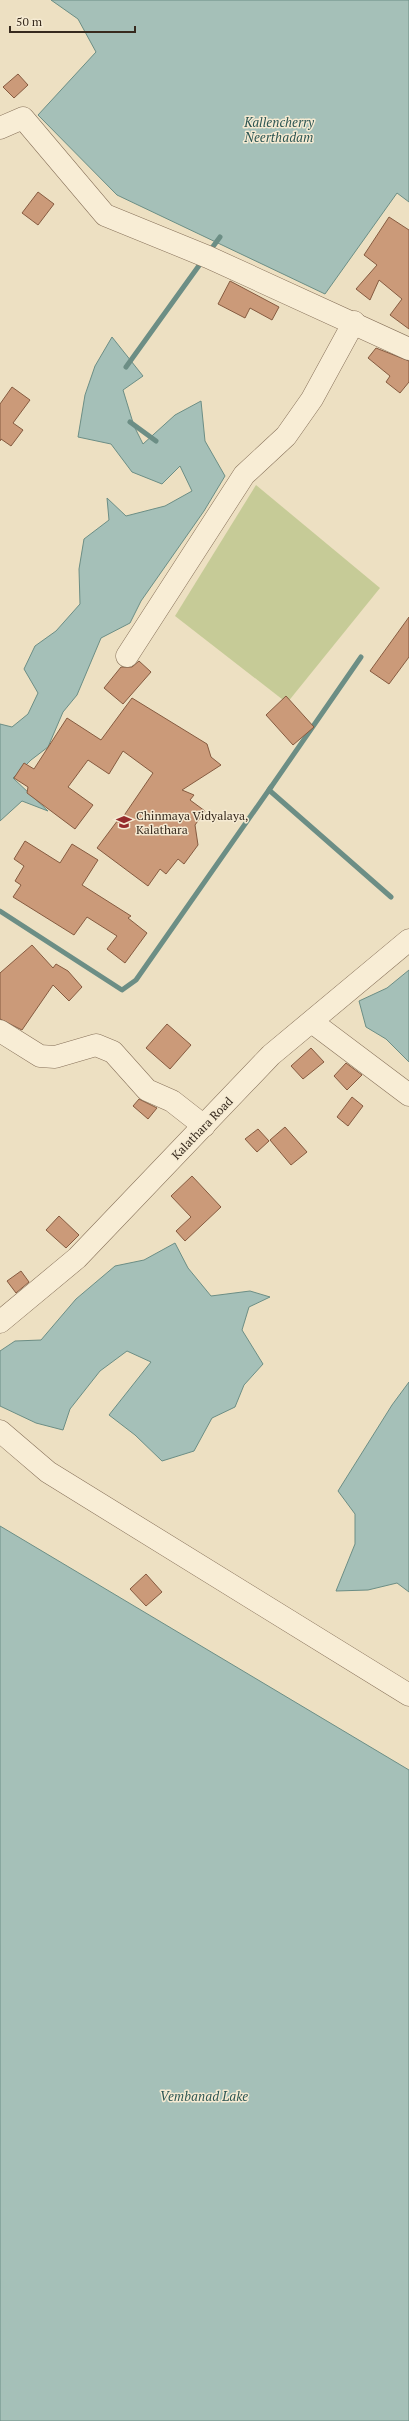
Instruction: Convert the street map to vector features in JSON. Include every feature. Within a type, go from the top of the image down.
[{"type":"street","points":[[0,128],[24,118],[105,215],[208,257],[354,322],[409,349]]},
{"type":"street","points":[[127,656],[244,475],[286,436],[312,399],[354,322]]},
{"type":"street","name":"Kalathara Road","points":[[0,1322],[77,1258],[271,1055],[409,940]]},
{"type":"street","points":[[312,1022],[409,1095]]},
{"type":"street","points":[[0,1031],[40,1056],[55,1057],[96,1045],[114,1052],[147,1090],[172,1101],[204,1126]]},
{"type":"street","points":[[0,1431],[48,1472],[409,1695]]},
{"type":"green space","points":[[256,485],[380,588],[287,703],[175,616]]},
{"type":"water","name":"Kallencherry Neerthadam","points":[[51,0],[409,0],[409,202],[397,193],[325,294],[117,195],[38,115],[96,52],[78,19]]},
{"type":"water","points":[[112,337],[143,376],[123,390],[134,426],[143,444],[175,415],[201,401],[205,441],[225,476],[204,511],[141,601],[130,623],[101,638],[77,695],[63,712],[48,747],[31,760],[13,778],[48,811],[22,801],[0,821],[0,724],[12,727],[28,714],[38,693],[24,669],[35,646],[56,631],[80,604],[79,569],[84,539],[109,520],[107,498],[126,516],[165,506],[192,491],[180,466],[162,484],[132,472],[111,444],[78,437],[85,395],[95,366]]},
{"type":"water","points":[[409,970],[409,1062],[386,1039],[366,1027],[359,1001],[387,988]]},
{"type":"water","points":[[175,1243],[188,1268],[211,1296],[250,1291],[270,1297],[249,1307],[242,1330],[263,1364],[244,1385],[235,1407],[212,1418],[194,1451],[162,1461],[135,1435],[109,1415],[151,1362],[127,1351],[100,1371],[70,1409],[63,1430],[36,1423],[0,1406],[0,1351],[15,1341],[41,1340],[76,1299],[115,1266],[144,1260]]},
{"type":"water","points":[[409,1382],[409,1592],[397,1583],[368,1590],[336,1591],[355,1544],[355,1514],[338,1491],[392,1405]]},
{"type":"water","name":"Vembanad Lake","points":[[0,1526],[409,1770],[409,2421],[0,2421]]},
{"type":"building","points":[[18,74],[28,85],[14,98],[3,87]]},
{"type":"building","points":[[38,192],[54,204],[38,225],[22,213]]},
{"type":"building","points":[[389,217],[409,230],[409,329],[390,315],[402,299],[379,280],[370,300],[356,289],[377,265],[364,255]]},
{"type":"building","points":[[230,281],[279,307],[272,320],[250,308],[245,318],[218,304]]},
{"type":"building","points":[[376,348],[409,361],[409,382],[400,393],[386,382],[390,376],[368,358]]},
{"type":"building","points":[[12,387],[30,400],[13,423],[23,430],[11,446],[1,439],[0,441],[0,404]]},
{"type":"building","points":[[409,617],[409,657],[389,684],[370,671]]},
{"type":"building","points":[[139,661],[151,672],[123,704],[104,688],[121,667],[132,667]]},
{"type":"building","points":[[286,696],[314,727],[293,745],[266,715]]},
{"type":"building","points":[[132,698],[207,744],[211,757],[221,765],[182,790],[194,795],[190,800],[205,811],[195,825],[198,845],[184,864],[178,859],[166,874],[160,869],[148,886],[97,848],[121,816],[123,817],[153,773],[123,751],[109,774],[88,760],[68,787],[93,805],[75,829],[27,793],[28,787],[14,778],[24,763],[34,769],[67,718],[101,740]]},
{"type":"building","points":[[25,841],[60,863],[72,844],[98,860],[82,885],[131,916],[128,918],[147,933],[125,963],[107,949],[117,936],[87,917],[74,935],[13,897],[21,885],[15,881],[24,866],[14,859]]},
{"type":"building","points":[[32,945],[53,968],[56,964],[68,971],[82,987],[69,1001],[53,985],[22,1030],[0,1019],[0,973]]},
{"type":"building","points":[[167,1024],[191,1045],[170,1069],[146,1048]]},
{"type":"building","points":[[311,1048],[324,1062],[303,1079],[291,1066]]},
{"type":"building","points":[[346,1063],[362,1075],[347,1090],[334,1076]]},
{"type":"building","points":[[352,1097],[363,1106],[348,1126],[337,1117]]},
{"type":"building","points":[[139,1099],[157,1108],[148,1119],[133,1106]]},
{"type":"building","points":[[285,1127],[307,1152],[291,1165],[270,1140]]},
{"type":"building","points":[[258,1129],[269,1141],[257,1152],[245,1139]]},
{"type":"building","points":[[192,1176],[221,1207],[185,1241],[176,1231],[191,1217],[171,1196]]},
{"type":"building","points":[[59,1216],[79,1235],[66,1248],[46,1230]]},
{"type":"building","points":[[21,1271],[29,1282],[16,1293],[7,1281]]},
{"type":"building","points":[[146,1574],[162,1592],[146,1606],[130,1589]]},
{"type":"waterway","points":[[209,252],[220,237]]},
{"type":"waterway","points":[[126,367],[203,260]]},
{"type":"waterway","points":[[130,422],[156,441]]},
{"type":"waterway","points":[[361,657],[269,790],[391,897]]},
{"type":"waterway","points":[[0,911],[122,990],[136,980],[271,787]]},
{"type":"place","name":"Chinmaya Vidyalaya, Kalathara","points":[[124,822]]}]
